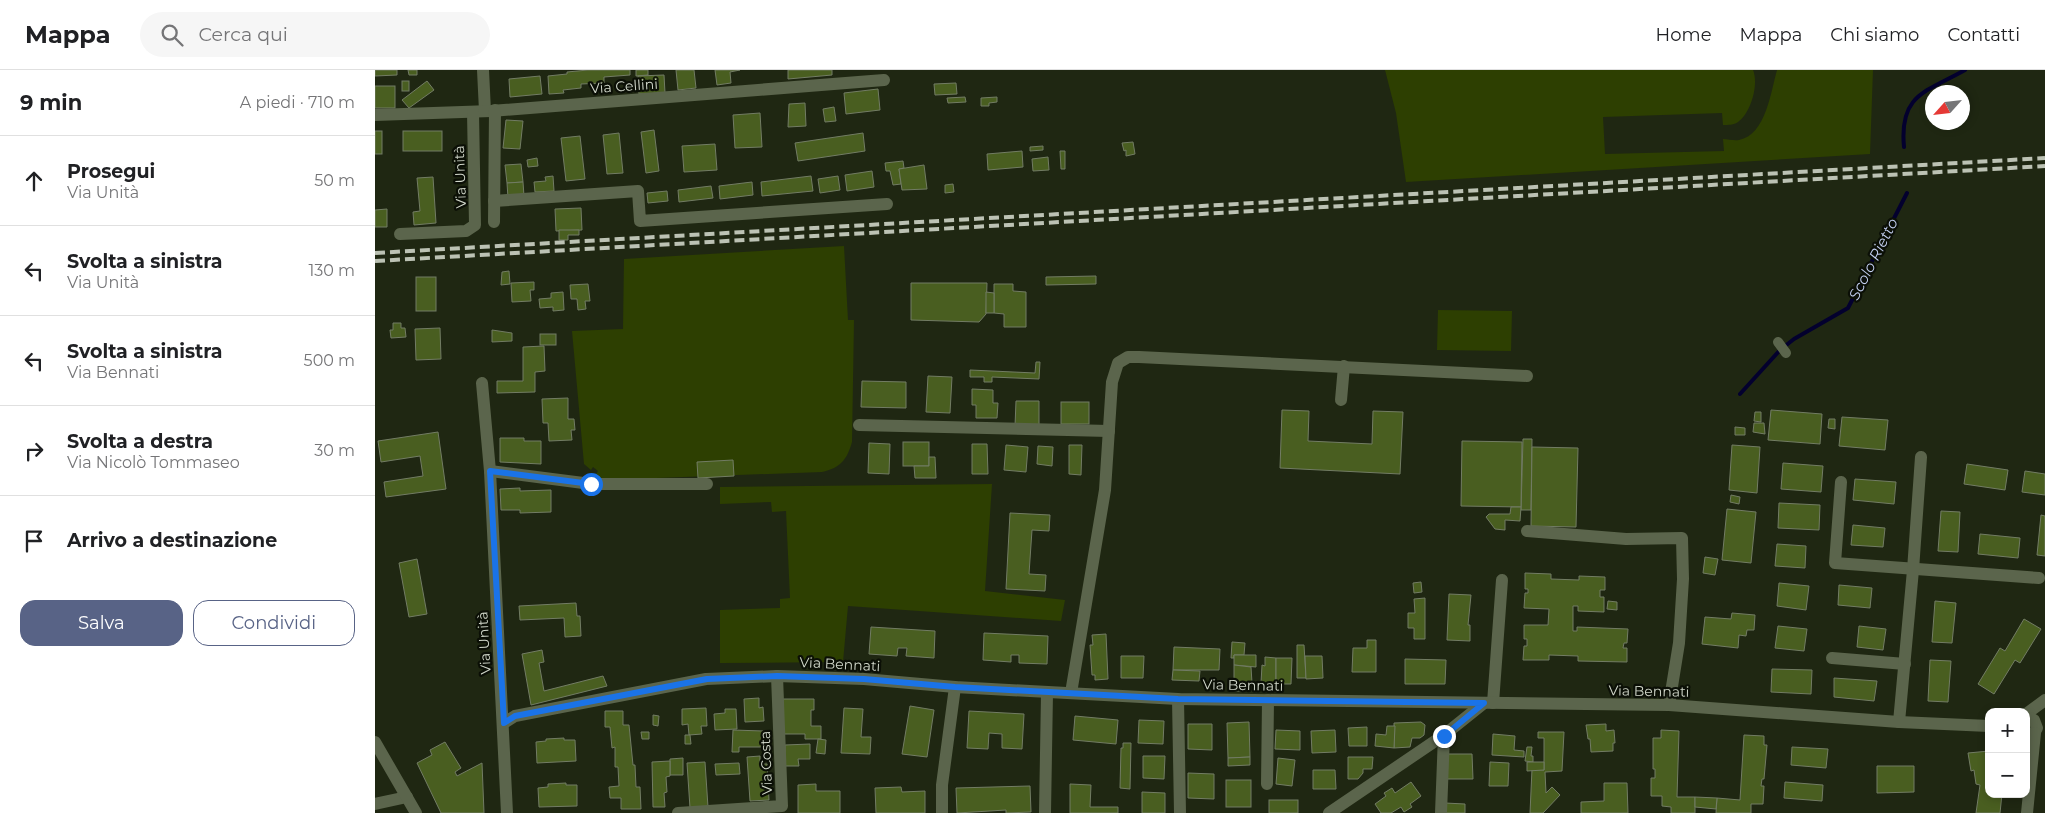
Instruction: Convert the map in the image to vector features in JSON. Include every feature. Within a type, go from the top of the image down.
[{"type":"street","name":"Via Unità","points":[[483,70],[484,111],[494,201],[494,222]]},
{"type":"street","name":"Via Cellini","points":[[375,115],[484,111],[884,80]]},
{"type":"street","name":"Via Unità","points":[[400,234],[466,231],[475,225],[484,111]]},
{"type":"street","points":[[494,201],[638,191],[640,221],[887,204]]},
{"type":"street","points":[[1778,342],[1786,353]]},
{"type":"street","points":[[1071,693],[1105,490],[1112,382],[1118,363],[1128,357],[1527,376]]},
{"type":"street","points":[[1341,400],[1344,366]]},
{"type":"street","name":"Via Unità","points":[[482,383],[490,471],[507,813]]},
{"type":"street","points":[[859,425],[1109,430]]},
{"type":"street","points":[[1899,722],[1921,457]]},
{"type":"street","points":[[490,471],[591,484],[707,484]]},
{"type":"street","points":[[1841,482],[1835,563],[2039,578]]},
{"type":"street","points":[[1527,531],[1626,539],[1682,538],[1683,579],[1679,643],[1669,705]]},
{"type":"street","points":[[1329,813],[1444,736],[1489,703],[1502,580]]},
{"type":"street","points":[[1832,658],[1905,664]]},
{"type":"street","name":"Via Bennati","points":[[504,723],[515,716],[707,679],[777,676],[864,679],[1047,693],[1178,699],[1669,705],[1899,722],[1985,726]]},
{"type":"street","name":"Via Costa","points":[[678,813],[782,810],[777,676]]},
{"type":"street","points":[[942,813],[942,785],[955,687]]},
{"type":"street","points":[[1045,813],[1047,693]]},
{"type":"street","points":[[1178,699],[1180,813]]},
{"type":"street","points":[[1267,784],[1268,700]]},
{"type":"street","points":[[2030,725],[2045,700]]},
{"type":"street","points":[[2030,725],[2045,707]]},
{"type":"street","points":[[1441,813],[1444,736]]},
{"type":"street","points":[[375,742],[416,813]]},
{"type":"street","points":[[2027,813],[2029,753]]},
{"type":"street","points":[[375,804],[407,797]]},
{"type":"green space","points":[[1385,70],[1753,70],[1755,83],[1753,98],[1743,118],[1736,123],[1723,125],[1722,113],[1603,117],[1605,154],[1724,151],[1723,139],[1739,140],[1748,136],[1761,121],[1766,111],[1777,70],[1873,70],[1870,154],[1406,182],[1396,113]]},
{"type":"green space","points":[[844,246],[848,320],[854,320],[852,442],[848,454],[842,462],[834,468],[822,472],[603,480],[596,474],[598,471],[593,467],[591,470],[584,464],[572,331],[623,329],[624,259]]},
{"type":"green space","points":[[1438,310],[1512,311],[1511,351],[1437,350]]},
{"type":"green space","points":[[992,484],[985,591],[1065,600],[1061,621],[848,606],[843,662],[720,663],[720,610],[780,608],[780,599],[790,598],[786,511],[772,512],[771,502],[720,504],[720,487]]},
{"type":"building","points":[[375,70],[397,70],[397,75],[375,76]]},
{"type":"building","points":[[408,70],[417,70],[417,75],[409,75]]},
{"type":"building","points":[[588,70],[630,70],[630,75],[604,77],[604,83],[581,84],[581,88],[563,90],[564,93],[549,94],[548,76]]},
{"type":"building","points":[[636,70],[648,70],[648,75],[636,76]]},
{"type":"building","points":[[676,70],[694,70],[696,88],[678,90]]},
{"type":"building","points":[[715,70],[740,70],[730,72],[731,83],[717,85]]},
{"type":"building","points":[[788,70],[832,70],[832,75],[788,79]]},
{"type":"building","points":[[664,75],[665,93],[639,94],[638,76]]},
{"type":"building","points":[[540,76],[542,94],[510,97],[509,79]]},
{"type":"building","points":[[402,81],[409,81],[409,91],[402,91]]},
{"type":"building","points":[[427,81],[434,90],[409,108],[402,100]]},
{"type":"building","points":[[956,83],[957,94],[935,95],[934,84]]},
{"type":"building","points":[[375,86],[395,86],[395,108],[375,108]]},
{"type":"building","points":[[878,89],[880,110],[846,114],[844,93]]},
{"type":"building","points":[[965,97],[966,102],[948,103],[947,98]]},
{"type":"building","points":[[997,97],[997,102],[989,103],[989,106],[981,106],[981,98]]},
{"type":"building","points":[[805,103],[806,126],[788,127],[789,104]]},
{"type":"building","points":[[834,107],[836,121],[825,122],[823,109]]},
{"type":"building","points":[[760,113],[762,147],[735,148],[733,115]]},
{"type":"building","points":[[506,120],[523,121],[520,149],[503,148]]},
{"type":"building","points":[[654,130],[659,171],[646,173],[641,132]]},
{"type":"building","points":[[375,131],[382,131],[382,154],[375,154]]},
{"type":"building","points":[[403,131],[442,131],[442,151],[403,151]]},
{"type":"building","points":[[619,133],[623,173],[607,174],[603,135]]},
{"type":"building","points":[[863,133],[865,151],[798,161],[795,143]]},
{"type":"building","points":[[580,136],[585,179],[566,181],[561,138]]},
{"type":"building","points":[[1133,142],[1135,154],[1126,156],[1126,150],[1124,151],[1122,143]]},
{"type":"building","points":[[715,144],[717,170],[684,172],[682,146]]},
{"type":"building","points":[[1043,146],[1043,150],[1030,151],[1030,147]]},
{"type":"building","points":[[1022,151],[1023,167],[988,170],[987,154]]},
{"type":"building","points":[[1060,151],[1065,151],[1065,169],[1061,169]]},
{"type":"building","points":[[1048,157],[1049,170],[1033,171],[1032,159]]},
{"type":"building","points":[[537,158],[538,166],[528,167],[527,160]]},
{"type":"building","points":[[903,161],[904,168],[899,169],[901,184],[893,185],[890,171],[886,171],[885,163]]},
{"type":"building","points":[[521,164],[523,182],[507,183],[505,165]]},
{"type":"building","points":[[924,165],[927,189],[902,190],[899,169]]},
{"type":"building","points":[[872,171],[874,187],[847,191],[845,175]]},
{"type":"building","points":[[553,176],[554,191],[535,192],[534,182],[546,181],[545,177]]},
{"type":"building","points":[[811,176],[813,191],[762,196],[761,182]]},
{"type":"building","points":[[838,176],[840,190],[820,193],[818,179]]},
{"type":"building","points":[[433,177],[436,223],[414,225],[413,212],[420,211],[417,178]]},
{"type":"building","points":[[523,182],[524,196],[508,198],[507,183]]},
{"type":"building","points":[[752,182],[753,195],[720,199],[719,186]]},
{"type":"building","points":[[953,184],[954,192],[945,193],[945,185]]},
{"type":"building","points":[[711,186],[713,198],[679,202],[678,190]]},
{"type":"building","points":[[667,191],[668,201],[648,203],[647,193]]},
{"type":"building","points":[[581,208],[582,230],[556,231],[555,209]]},
{"type":"building","points":[[387,209],[387,227],[375,227],[375,210]]},
{"type":"building","points":[[559,230],[579,230],[579,235],[568,235],[568,240],[559,240]]},
{"type":"building","points":[[509,271],[510,284],[501,285],[502,272]]},
{"type":"building","points":[[1096,276],[1096,284],[1046,285],[1046,277]]},
{"type":"building","points":[[416,277],[436,277],[436,311],[416,311]]},
{"type":"building","points":[[534,282],[534,290],[530,290],[531,301],[512,302],[511,283]]},
{"type":"building","points":[[911,283],[987,283],[986,314],[979,322],[911,320]]},
{"type":"building","points":[[588,284],[590,301],[585,301],[586,309],[578,310],[577,299],[571,299],[570,285]]},
{"type":"building","points":[[994,284],[1013,284],[1013,291],[1026,292],[1026,327],[1004,327],[1004,314],[994,313]]},
{"type":"building","points":[[563,292],[564,310],[553,311],[553,307],[540,308],[539,299],[551,298],[551,293]]},
{"type":"building","points":[[986,292],[994,293],[994,313],[986,313]]},
{"type":"building","points":[[393,323],[401,323],[401,328],[405,328],[406,337],[391,338],[390,330],[393,330]]},
{"type":"building","points":[[440,328],[441,359],[416,360],[415,329]]},
{"type":"building","points":[[492,330],[512,333],[512,341],[492,342]]},
{"type":"building","points":[[540,334],[556,334],[556,345],[540,345]]},
{"type":"building","points":[[544,346],[545,371],[535,372],[535,392],[497,393],[497,381],[523,381],[523,347]]},
{"type":"building","points":[[1036,362],[1040,362],[1039,379],[992,377],[992,382],[984,382],[984,377],[970,377],[970,370],[1035,373]]},
{"type":"building","points":[[928,376],[952,377],[950,413],[926,412]]},
{"type":"building","points":[[862,381],[906,382],[906,408],[861,407]]},
{"type":"building","points":[[972,389],[993,390],[993,403],[998,403],[997,418],[976,418],[976,405],[972,405]]},
{"type":"building","points":[[568,398],[568,419],[574,419],[575,430],[571,430],[572,440],[549,441],[548,423],[543,423],[542,399]]},
{"type":"building","points":[[1016,401],[1039,401],[1039,427],[1015,426]]},
{"type":"building","points":[[1061,402],[1089,402],[1089,424],[1061,424]]},
{"type":"building","points":[[1282,410],[1309,411],[1308,441],[1372,444],[1373,411],[1403,412],[1400,474],[1280,468]]},
{"type":"building","points":[[1771,410],[1822,414],[1820,444],[1768,440]]},
{"type":"building","points":[[1755,412],[1761,412],[1761,422],[1754,421]]},
{"type":"building","points":[[1842,417],[1888,420],[1885,450],[1839,446]]},
{"type":"building","points":[[1829,419],[1835,419],[1835,429],[1828,428]]},
{"type":"building","points":[[1754,423],[1764,423],[1765,434],[1753,432]]},
{"type":"building","points":[[1735,427],[1745,428],[1745,435],[1735,435]]},
{"type":"building","points":[[438,432],[446,489],[386,497],[384,482],[423,476],[420,456],[381,462],[378,441]]},
{"type":"building","points":[[500,438],[524,438],[524,441],[541,441],[541,464],[500,462]]},
{"type":"building","points":[[1523,439],[1532,439],[1531,510],[1521,510]]},
{"type":"building","points":[[1462,441],[1522,442],[1521,507],[1461,506]]},
{"type":"building","points":[[903,442],[929,442],[929,466],[903,466]]},
{"type":"building","points":[[869,443],[890,444],[889,474],[868,473]]},
{"type":"building","points":[[972,444],[987,444],[988,474],[972,474]]},
{"type":"building","points":[[1006,445],[1028,447],[1026,472],[1004,470]]},
{"type":"building","points":[[1069,445],[1082,445],[1081,475],[1069,474]]},
{"type":"building","points":[[1732,445],[1760,447],[1757,493],[1729,490]]},
{"type":"building","points":[[1038,446],[1053,447],[1052,466],[1037,464]]},
{"type":"building","points":[[1532,447],[1578,448],[1576,527],[1531,526]]},
{"type":"building","points":[[929,457],[935,457],[936,478],[915,478],[914,466],[929,466]]},
{"type":"building","points":[[733,460],[734,476],[698,478],[697,462]]},
{"type":"building","points":[[1783,463],[1823,466],[1821,492],[1781,489]]},
{"type":"building","points":[[1967,464],[2008,470],[2005,490],[1964,484]]},
{"type":"building","points":[[2025,471],[2045,474],[2045,495],[2022,492]]},
{"type":"building","points":[[1855,479],[1896,482],[1894,504],[1853,500]]},
{"type":"building","points":[[520,488],[520,491],[551,490],[551,512],[520,513],[520,510],[501,510],[500,489]]},
{"type":"building","points":[[1731,495],[1740,497],[1739,504],[1730,502]]},
{"type":"building","points":[[1779,503],[1820,505],[1819,530],[1778,528]]},
{"type":"building","points":[[1511,507],[1521,507],[1520,521],[1505,520],[1505,530],[1495,529],[1486,517],[1489,514],[1510,514]]},
{"type":"building","points":[[1727,509],[1756,512],[1751,563],[1722,560]]},
{"type":"building","points":[[1941,511],[1960,512],[1958,552],[1938,551]]},
{"type":"building","points":[[1010,513],[1050,515],[1049,531],[1032,530],[1029,574],[1046,575],[1045,591],[1006,589]]},
{"type":"building","points":[[2041,515],[2045,516],[2045,556],[2037,555]]},
{"type":"building","points":[[1853,525],[1885,528],[1883,547],[1851,545]]},
{"type":"building","points":[[1980,534],[2020,538],[2018,558],[1978,554]]},
{"type":"building","points":[[1777,544],[1806,546],[1805,568],[1775,566]]},
{"type":"building","points":[[1705,557],[1718,559],[1715,575],[1703,573]]},
{"type":"building","points":[[417,559],[427,614],[409,617],[399,563]]},
{"type":"building","points":[[1525,573],[1551,574],[1551,579],[1579,580],[1579,576],[1605,577],[1605,590],[1600,590],[1600,597],[1604,597],[1604,612],[1578,611],[1578,606],[1573,606],[1573,631],[1577,631],[1577,627],[1628,629],[1627,643],[1624,643],[1623,648],[1627,648],[1627,662],[1578,661],[1578,656],[1549,655],[1549,660],[1523,660],[1524,646],[1527,646],[1527,639],[1524,639],[1524,625],[1548,625],[1549,609],[1524,608],[1525,593],[1528,593],[1528,589],[1525,589]]},
{"type":"building","points":[[1421,582],[1422,592],[1414,593],[1413,583]]},
{"type":"building","points":[[1779,583],[1809,586],[1806,610],[1777,606]]},
{"type":"building","points":[[1839,585],[1872,588],[1870,608],[1838,605]]},
{"type":"building","points":[[1449,594],[1471,595],[1468,625],[1470,625],[1470,641],[1447,640]]},
{"type":"building","points":[[1425,598],[1425,639],[1414,639],[1414,628],[1408,628],[1408,613],[1415,613],[1414,599]]},
{"type":"building","points":[[1608,601],[1617,602],[1617,610],[1607,609]]},
{"type":"building","points":[[1935,601],[1956,603],[1952,643],[1932,642]]},
{"type":"building","points":[[576,603],[577,616],[580,616],[581,636],[565,637],[564,618],[520,620],[519,606]]},
{"type":"building","points":[[1732,613],[1755,615],[1754,630],[1747,630],[1746,636],[1739,635],[1738,648],[1702,644],[1705,617],[1731,619]]},
{"type":"building","points":[[2024,619],[2041,629],[2020,663],[2015,660],[1994,694],[1978,684],[2000,648],[2005,651]]},
{"type":"building","points":[[1778,626],[1807,629],[1804,651],[1775,648]]},
{"type":"building","points":[[1859,626],[1886,629],[1883,650],[1857,647]]},
{"type":"building","points":[[871,627],[935,631],[934,658],[906,656],[907,648],[898,648],[897,656],[869,654]]},
{"type":"building","points":[[984,633],[1048,636],[1047,664],[1019,663],[1019,655],[1011,655],[1011,662],[983,660]]},
{"type":"building","points":[[1106,634],[1108,679],[1095,680],[1095,675],[1092,675],[1090,645],[1093,645],[1092,635]]},
{"type":"building","points":[[1367,640],[1376,640],[1376,672],[1352,672],[1353,648],[1367,648]]},
{"type":"building","points":[[1232,642],[1245,643],[1244,655],[1234,655],[1234,658],[1231,658]]},
{"type":"building","points":[[1297,645],[1304,645],[1306,678],[1297,678]]},
{"type":"building","points":[[1174,647],[1220,649],[1219,670],[1173,670]]},
{"type":"building","points":[[542,650],[544,662],[539,663],[544,691],[603,676],[607,686],[531,705],[522,654]]},
{"type":"building","points":[[1234,655],[1256,655],[1256,667],[1234,665]]},
{"type":"building","points":[[1121,656],[1144,656],[1143,678],[1121,678]]},
{"type":"building","points":[[1305,656],[1322,656],[1323,678],[1306,679]]},
{"type":"building","points":[[1265,657],[1276,658],[1276,684],[1261,683],[1262,665],[1265,666]]},
{"type":"building","points":[[1276,658],[1292,658],[1291,684],[1276,684]]},
{"type":"building","points":[[1405,659],[1446,660],[1445,684],[1405,684]]},
{"type":"building","points":[[1930,660],[1951,661],[1948,702],[1928,701]]},
{"type":"building","points":[[1234,665],[1251,667],[1252,683],[1245,683],[1245,691],[1234,691]]},
{"type":"building","points":[[1772,669],[1812,670],[1811,694],[1771,692]]},
{"type":"building","points":[[1173,670],[1200,671],[1199,681],[1172,680]]},
{"type":"building","points":[[1834,678],[1877,681],[1874,701],[1834,697]]},
{"type":"building","points":[[759,698],[759,708],[763,707],[764,721],[745,722],[744,699]]},
{"type":"building","points":[[783,699],[814,699],[814,710],[811,710],[811,726],[821,726],[821,739],[805,739],[805,734],[783,734]]},
{"type":"building","points":[[910,706],[934,710],[927,757],[902,754]]},
{"type":"building","points":[[706,708],[707,726],[701,726],[702,734],[689,735],[688,724],[682,725],[682,709]]},
{"type":"building","points":[[844,708],[863,709],[861,737],[871,737],[870,754],[841,753]]},
{"type":"building","points":[[725,709],[736,709],[737,729],[715,730],[714,714],[725,713]]},
{"type":"building","points":[[605,711],[623,711],[623,725],[629,725],[636,787],[640,787],[641,809],[621,809],[621,798],[610,798],[609,787],[619,786],[618,767],[615,767],[615,747],[612,748],[610,727],[605,727]]},
{"type":"building","points":[[969,711],[1024,714],[1022,749],[1002,748],[1002,734],[989,733],[988,749],[967,748]]},
{"type":"building","points":[[653,715],[659,716],[658,726],[653,725]]},
{"type":"building","points":[[1075,716],[1118,720],[1116,744],[1073,740]]},
{"type":"building","points":[[1139,720],[1164,721],[1163,744],[1138,743]]},
{"type":"building","points":[[1249,722],[1250,757],[1228,758],[1227,723]]},
{"type":"building","points":[[1421,722],[1425,725],[1424,735],[1420,738],[1412,738],[1410,747],[1394,748],[1394,723]]},
{"type":"building","points":[[1188,724],[1212,724],[1212,750],[1188,749]]},
{"type":"building","points":[[1606,724],[1606,731],[1614,730],[1615,743],[1613,743],[1613,751],[1591,752],[1586,725]]},
{"type":"building","points":[[1387,726],[1395,726],[1394,748],[1375,746],[1376,734],[1386,735]]},
{"type":"building","points":[[1367,727],[1367,746],[1349,746],[1348,728]]},
{"type":"building","points":[[733,730],[763,731],[763,738],[768,738],[768,747],[739,747],[739,752],[732,752]]},
{"type":"building","points":[[1276,730],[1300,731],[1300,750],[1275,749]]},
{"type":"building","points":[[1335,730],[1336,752],[1312,753],[1311,731]]},
{"type":"building","points":[[1661,730],[1679,731],[1677,797],[1695,797],[1695,813],[1671,813],[1671,807],[1662,806],[1662,796],[1651,796],[1651,778],[1655,778],[1655,769],[1653,769],[1653,738],[1661,738]]},
{"type":"building","points":[[641,732],[649,732],[649,739],[642,739]]},
{"type":"building","points":[[1538,732],[1564,732],[1562,771],[1545,772],[1546,793],[1552,787],[1560,795],[1543,813],[1530,813],[1532,769],[1544,770],[1544,738],[1538,738]]},
{"type":"building","points":[[1493,734],[1515,736],[1514,750],[1524,751],[1524,757],[1492,755]]},
{"type":"building","points":[[685,735],[690,735],[691,744],[685,744]]},
{"type":"building","points":[[1744,735],[1764,736],[1764,745],[1767,745],[1764,779],[1762,779],[1761,786],[1764,786],[1763,804],[1751,804],[1751,813],[1716,813],[1717,798],[1740,800]]},
{"type":"building","points":[[564,738],[564,740],[575,740],[576,761],[537,763],[536,742],[546,741],[546,739]]},
{"type":"building","points":[[818,739],[826,740],[825,754],[816,753]]},
{"type":"building","points":[[445,742],[461,768],[455,772],[457,776],[482,763],[484,813],[441,813],[417,763],[432,755],[430,750]]},
{"type":"building","points":[[1123,743],[1131,743],[1130,789],[1120,788],[1121,748],[1123,748]]},
{"type":"building","points":[[810,744],[810,759],[798,759],[799,766],[785,766],[785,745]]},
{"type":"building","points":[[1527,747],[1532,747],[1531,756],[1533,756],[1533,762],[1525,761]]},
{"type":"building","points":[[1792,747],[1828,749],[1826,768],[1791,765]]},
{"type":"building","points":[[1985,751],[1985,798],[2002,798],[2000,813],[1976,813],[1980,785],[1976,784],[1974,770],[1971,771],[1968,753]]},
{"type":"building","points":[[1447,754],[1472,754],[1473,779],[1447,779]]},
{"type":"building","points":[[760,756],[760,764],[767,764],[769,800],[750,801],[747,757]]},
{"type":"building","points":[[1143,756],[1165,756],[1164,779],[1143,778]]},
{"type":"building","points":[[1250,757],[1250,765],[1228,766],[1228,758]]},
{"type":"building","points":[[1348,757],[1373,757],[1372,769],[1363,769],[1363,773],[1358,779],[1348,779]]},
{"type":"building","points":[[683,758],[683,775],[670,775],[670,759]]},
{"type":"building","points":[[1278,758],[1295,760],[1292,786],[1276,784]]},
{"type":"building","points":[[670,761],[670,776],[666,777],[667,792],[664,793],[665,807],[653,807],[652,762]]},
{"type":"building","points":[[705,762],[708,807],[690,808],[687,763]]},
{"type":"building","points":[[1490,762],[1509,763],[1508,786],[1489,786]]},
{"type":"building","points":[[1527,762],[1544,762],[1544,770],[1527,771]]},
{"type":"building","points":[[739,763],[740,774],[716,775],[715,764]]},
{"type":"building","points":[[1877,766],[1914,766],[1914,792],[1877,793]]},
{"type":"building","points":[[1313,770],[1335,770],[1336,789],[1313,789]]},
{"type":"building","points":[[1188,773],[1214,774],[1214,799],[1188,798]]},
{"type":"building","points":[[1226,780],[1251,780],[1251,807],[1226,807]]},
{"type":"building","points":[[1411,782],[1421,796],[1410,804],[1412,807],[1404,812],[1401,807],[1391,813],[1381,813],[1375,804],[1386,796],[1384,793],[1392,788],[1395,793]]},
{"type":"building","points":[[1785,782],[1823,785],[1822,801],[1784,798]]},
{"type":"building","points":[[566,783],[566,785],[577,785],[577,806],[539,807],[538,788],[548,787],[548,784]]},
{"type":"building","points":[[1604,783],[1627,783],[1628,813],[1581,813],[1581,802],[1604,801]]},
{"type":"building","points":[[816,784],[816,791],[840,791],[840,813],[798,813],[798,785]]},
{"type":"building","points":[[1070,784],[1091,785],[1090,807],[1118,807],[1118,813],[1070,813]]},
{"type":"building","points":[[1030,786],[1031,812],[1006,813],[1006,810],[957,813],[956,788]]},
{"type":"building","points":[[901,787],[902,792],[925,791],[925,813],[876,813],[875,788]]},
{"type":"building","points":[[1142,792],[1165,793],[1165,813],[1142,813]]},
{"type":"building","points":[[1695,797],[1717,798],[1716,809],[1695,807]]},
{"type":"building","points":[[1269,800],[1298,800],[1298,813],[1269,813]]},
{"type":"building","points":[[1445,803],[1465,804],[1465,813],[1445,813]]},
{"type":"waterway","name":"Scolo Rietto","points":[[1904,147],[1906,116],[1911,105],[1927,90],[1965,70]]},
{"type":"waterway","name":"Scolo Rietto","points":[[1740,394],[1780,350],[1794,339],[1848,308],[1907,193]]},
{"type":"railway","points":[[375,253],[2045,158]]},
{"type":"railway","points":[[375,261],[2045,166]]},
{"type":"route","points":[[591,484],[490,471],[504,723],[507,719],[515,716],[707,679],[777,676],[864,679],[1047,693],[1178,699],[1484,703],[1444,736]]}]
